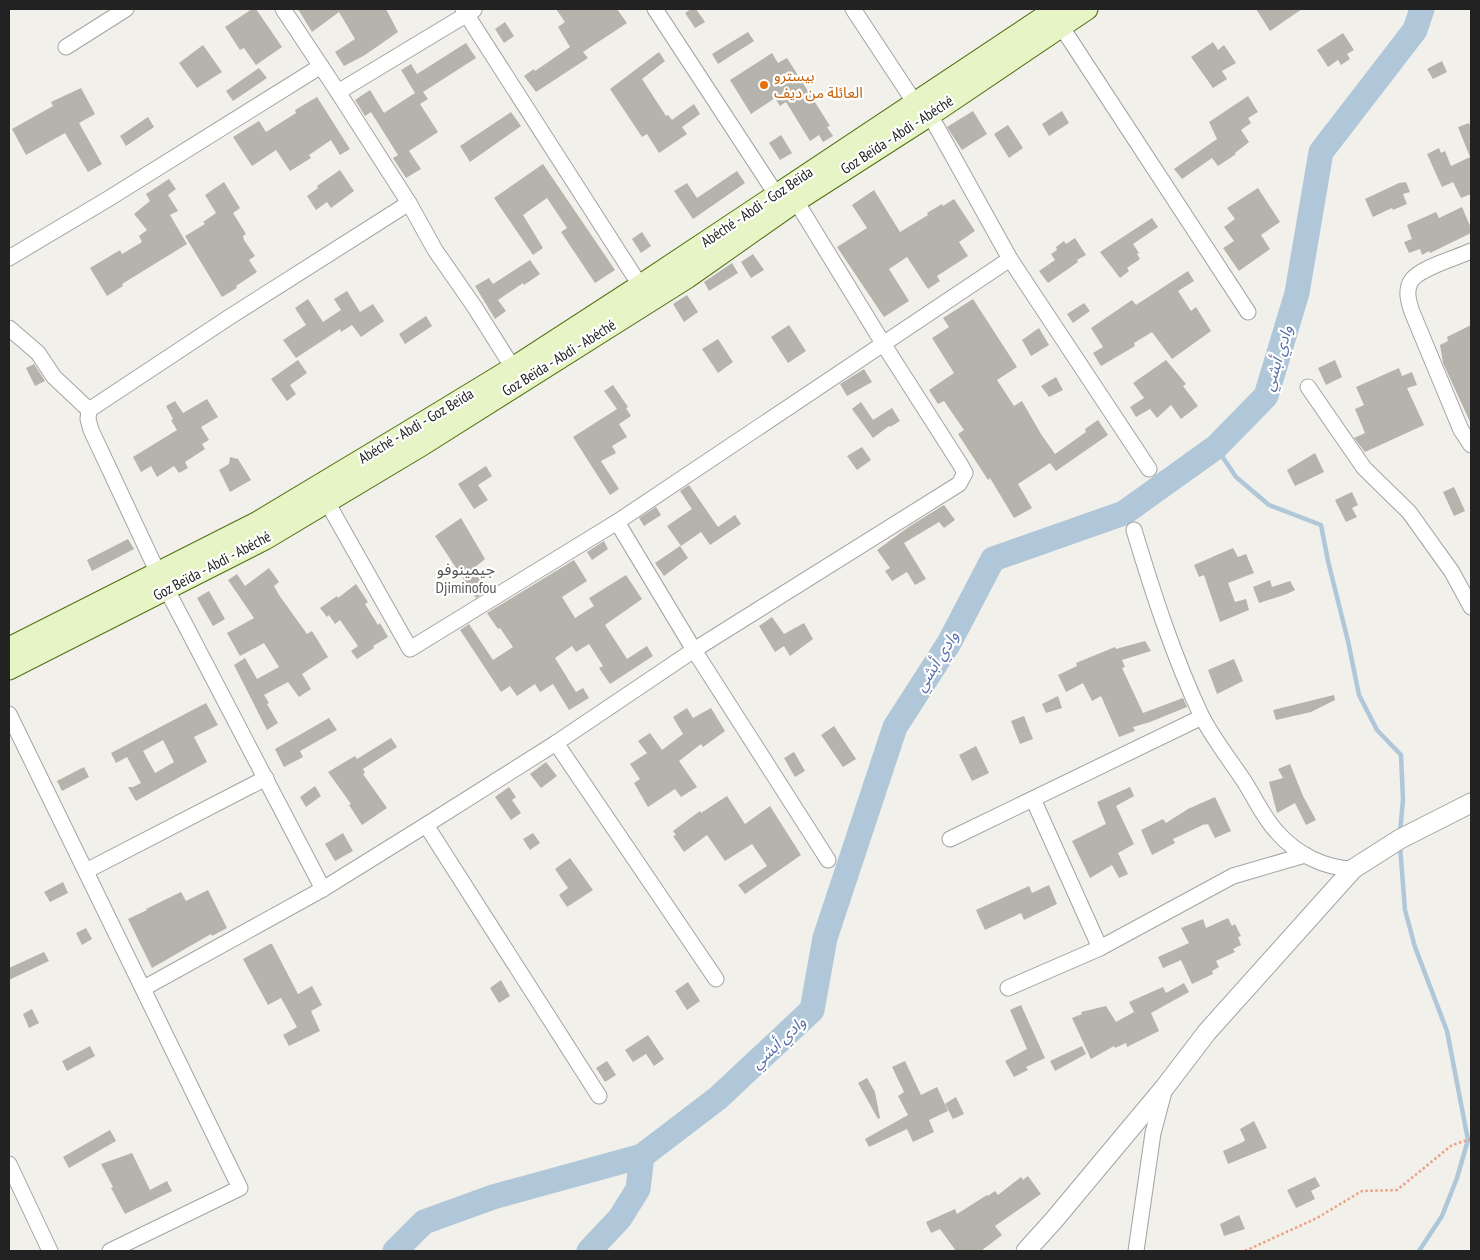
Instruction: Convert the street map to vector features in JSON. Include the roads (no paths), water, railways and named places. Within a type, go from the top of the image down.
[{"type":"main road","points":[[1059,18],[1087,9]]},
{"type":"main road","name":"Abéché - Abdi - Goz Beïda","points":[[9,648],[163,581],[258,522],[412,441],[513,368],[645,293],[776,194],[922,109],[1059,18]]},
{"type":"main road","name":"Goz Beïda - Abdi - Abéché","points":[[9,669],[163,581],[266,539],[327,502],[412,441],[645,293],[688,276],[796,201],[922,109]]},
{"type":"street","points":[[66,48],[126,9]]},
{"type":"street","points":[[283,9],[322,66],[409,203],[435,250],[474,306],[513,368]]},
{"type":"street","points":[[655,9],[776,194]]},
{"type":"street","points":[[853,9],[922,109],[1010,259],[1150,469]]},
{"type":"street","points":[[338,92],[469,11],[645,293]]},
{"type":"street","points":[[1059,18],[1248,312]]},
{"type":"street","points":[[9,258],[108,200],[322,66]]},
{"type":"street","points":[[144,988],[323,889],[556,743],[694,650],[959,484],[965,473],[960,464],[884,345],[796,201]]},
{"type":"street","points":[[89,410],[228,318],[409,203]]},
{"type":"street","points":[[1471,251],[1420,273],[1411,281],[1408,292],[1412,312],[1466,428],[1471,445]]},
{"type":"street","points":[[327,502],[410,649],[617,522],[1010,259]]},
{"type":"street","points":[[9,328],[38,353],[54,378],[89,410]]},
{"type":"street","points":[[1308,387],[1364,468],[1409,512],[1452,572],[1471,607]]},
{"type":"street","points":[[89,410],[88,419],[92,430],[163,581],[323,889]]},
{"type":"street","points":[[617,522],[694,650],[828,860]]},
{"type":"street","points":[[1134,530],[1156,604],[1202,716],[1277,833],[1294,849],[1320,863],[1338,869],[1353,869]]},
{"type":"street","points":[[9,714],[240,1188],[110,1251]]},
{"type":"street","points":[[950,839],[1202,716]]},
{"type":"street","points":[[556,743],[716,979]]},
{"type":"street","points":[[86,871],[266,778]]},
{"type":"street","points":[[1033,799],[1100,948]]},
{"type":"street","points":[[1026,1251],[1165,1087],[1207,1032],[1353,869],[1400,839],[1471,803]]},
{"type":"street","points":[[426,825],[598,1096]]},
{"type":"street","points":[[1008,988],[1100,948],[1234,876],[1305,855]]},
{"type":"street","points":[[1136,1251],[1153,1133],[1165,1087]]},
{"type":"street","points":[[9,1164],[50,1251]]},
{"type":"waterway","name":"وادي أبشي","points":[[395,1251],[424,1222],[493,1197],[642,1156],[718,1098],[812,1010],[825,938],[895,727],[949,643],[993,559],[1124,513],[1216,447],[1266,396],[1297,293],[1321,152],[1415,30],[1422,9]]},
{"type":"waterway","points":[[1216,447],[1236,477],[1269,505],[1321,525],[1359,695],[1377,730],[1401,755],[1403,800],[1400,833]]},
{"type":"waterway","points":[[1400,846],[1405,910],[1415,947],[1447,1031],[1468,1140],[1457,1178],[1442,1216],[1419,1251]]},
{"type":"waterway","points":[[589,1251],[620,1218],[638,1189],[642,1156]]},
{"type":"place","name":"بيسترو العائلة من ديف","points":[[764,85]]},
{"type":"district","name":"جيمينوفو Djiminofou","points":[[466,578]]}]
